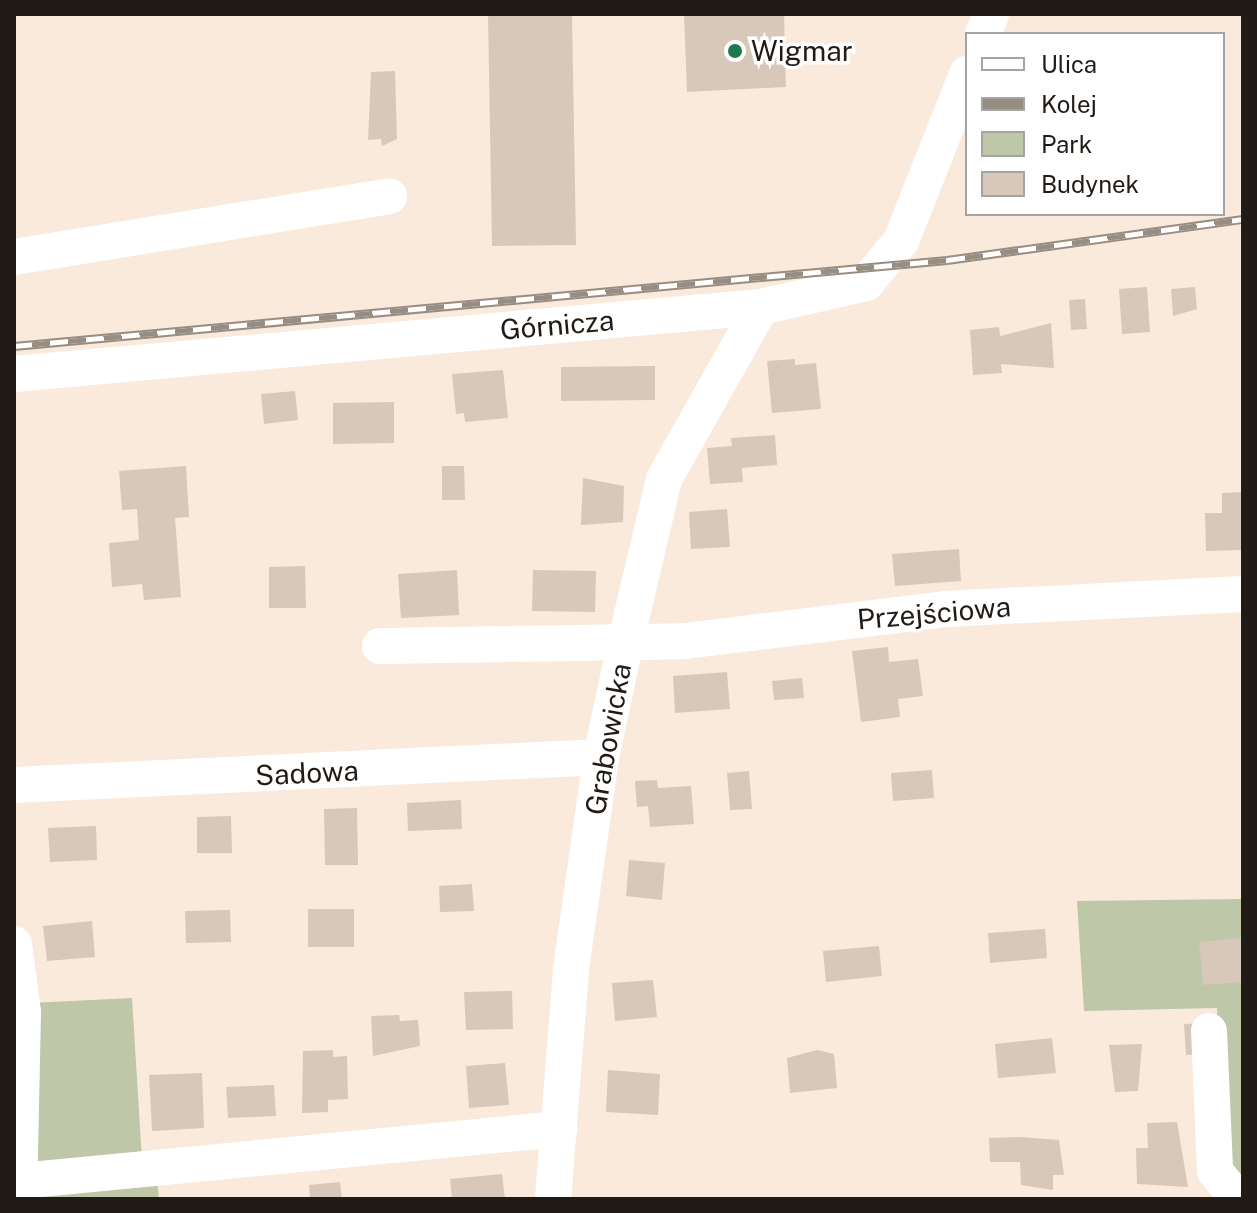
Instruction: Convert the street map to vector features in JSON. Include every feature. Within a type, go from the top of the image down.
[{"type":"street","name":"Górnicza","points":[[14,374],[761,307],[866,283],[901,241],[965,79]]},
{"type":"street","points":[[14,257],[389,196]]},
{"type":"street","name":"Grabowicka","points":[[553,1199],[601,757],[626,640],[664,479],[761,307]]},
{"type":"street","name":"Przejściowa","points":[[380,646],[685,641],[945,609],[1243,594]]},
{"type":"street","name":"Sadowa","points":[[14,785],[601,757]]},
{"type":"street","points":[[14,944],[23,1012],[20,1190],[559,1129]]},
{"type":"street","points":[[1209,1031],[1215,1171],[1238,1199]]},
{"type":"green space","points":[[1243,899],[1243,1188],[1222,1164],[1217,1008],[1084,1011],[1077,901]]},
{"type":"green space","points":[[132,998],[142,1160],[35,1170],[30,1003]]},
{"type":"green space","points":[[157,1178],[159,1199],[29,1199],[35,1189]]},
{"type":"building","points":[[488,14],[572,14],[576,245],[492,246]]},
{"type":"building","name":"Wigmar","points":[[684,14],[784,14],[786,87],[687,92]]},
{"type":"building","points":[[395,71],[397,139],[382,146],[381,139],[368,140],[371,72]]},
{"type":"building","points":[[1147,287],[1150,332],[1122,334],[1119,289]]},
{"type":"building","points":[[1195,287],[1197,309],[1173,316],[1171,289]]},
{"type":"building","points":[[1085,299],[1087,329],[1071,330],[1069,300]]},
{"type":"building","points":[[1051,323],[1054,368],[1001,364],[1002,373],[973,375],[970,330],[999,327],[1000,336]]},
{"type":"building","points":[[795,359],[795,365],[816,363],[821,409],[772,413],[767,361]]},
{"type":"building","points":[[655,366],[655,400],[561,401],[561,367]]},
{"type":"building","points":[[503,370],[508,418],[465,422],[464,413],[456,414],[452,374]]},
{"type":"building","points":[[295,391],[298,420],[264,424],[261,394]]},
{"type":"building","points":[[394,402],[394,443],[333,444],[333,403]]},
{"type":"building","points":[[775,435],[777,465],[742,468],[743,482],[710,484],[707,448],[732,446],[731,438]]},
{"type":"building","points":[[186,466],[189,517],[175,518],[181,597],[144,600],[142,584],[112,587],[109,543],[139,540],[137,509],[122,510],[119,471]]},
{"type":"building","points":[[442,466],[464,466],[465,500],[442,500]]},
{"type":"building","points":[[583,478],[624,486],[623,522],[581,525]]},
{"type":"building","points":[[1243,492],[1243,550],[1206,551],[1205,513],[1222,513],[1222,493]]},
{"type":"building","points":[[727,509],[730,547],[691,549],[689,512]]},
{"type":"building","points":[[959,549],[961,581],[895,586],[892,554]]},
{"type":"building","points":[[305,566],[306,608],[269,608],[269,567]]},
{"type":"building","points":[[457,570],[459,615],[401,618],[398,574]]},
{"type":"building","points":[[533,570],[596,571],[595,612],[532,611]]},
{"type":"building","points":[[888,647],[889,662],[918,659],[923,696],[898,699],[900,717],[861,722],[852,651]]},
{"type":"building","points":[[727,672],[730,709],[675,713],[673,676]]},
{"type":"building","points":[[802,678],[804,698],[774,700],[772,681]]},
{"type":"building","points":[[932,770],[934,798],[893,801],[891,773]]},
{"type":"building","points":[[749,771],[752,809],[730,810],[727,773]]},
{"type":"building","points":[[657,780],[658,788],[691,786],[694,824],[650,827],[648,806],[637,807],[635,781]]},
{"type":"building","points":[[461,800],[462,829],[408,831],[407,803]]},
{"type":"building","points":[[357,808],[358,865],[325,865],[324,809]]},
{"type":"building","points":[[231,816],[232,853],[197,853],[197,817]]},
{"type":"building","points":[[96,826],[97,860],[50,862],[48,828]]},
{"type":"building","points":[[629,860],[665,863],[662,900],[626,896]]},
{"type":"building","points":[[472,884],[474,911],[440,912],[439,886]]},
{"type":"building","points":[[308,909],[354,909],[354,947],[308,947]]},
{"type":"building","points":[[230,910],[231,942],[186,943],[185,911]]},
{"type":"building","points":[[92,921],[95,957],[47,961],[43,926]]},
{"type":"building","points":[[1045,929],[1047,958],[990,963],[988,933]]},
{"type":"building","points":[[1241,938],[1243,982],[1203,985],[1199,942]]},
{"type":"building","points":[[879,946],[882,976],[826,982],[823,951]]},
{"type":"building","points":[[653,980],[657,1017],[615,1021],[612,983]]},
{"type":"building","points":[[512,991],[513,1029],[466,1030],[464,992]]},
{"type":"building","points":[[399,1015],[400,1021],[418,1020],[420,1046],[373,1056],[371,1016]]},
{"type":"building","points":[[1206,1023],[1208,1054],[1186,1055],[1184,1024]]},
{"type":"building","points":[[1052,1038],[1056,1073],[998,1078],[995,1044]]},
{"type":"building","points":[[1142,1044],[1138,1091],[1115,1092],[1109,1045]]},
{"type":"building","points":[[333,1050],[333,1057],[347,1056],[348,1099],[328,1100],[328,1112],[302,1113],[303,1051]]},
{"type":"building","points":[[817,1050],[834,1054],[837,1088],[790,1093],[787,1058]]},
{"type":"building","points":[[505,1063],[509,1105],[469,1108],[466,1066]]},
{"type":"building","points":[[608,1070],[660,1074],[658,1115],[606,1112]]},
{"type":"building","points":[[202,1073],[204,1128],[152,1131],[149,1075]]},
{"type":"building","points":[[274,1085],[276,1116],[228,1118],[226,1087]]},
{"type":"building","points":[[1177,1122],[1188,1187],[1137,1184],[1136,1148],[1148,1148],[1147,1123]]},
{"type":"building","points":[[989,1138],[1059,1140],[1064,1175],[1053,1175],[1053,1190],[1021,1185],[1020,1162],[990,1162]]},
{"type":"building","points":[[502,1174],[505,1199],[452,1199],[450,1179]]},
{"type":"building","points":[[340,1182],[342,1199],[310,1199],[309,1185]]},
{"type":"railway","points":[[14,346],[947,260],[1243,219]]},
{"type":"place","name":"Wigmar","points":[[735,51]]}]
